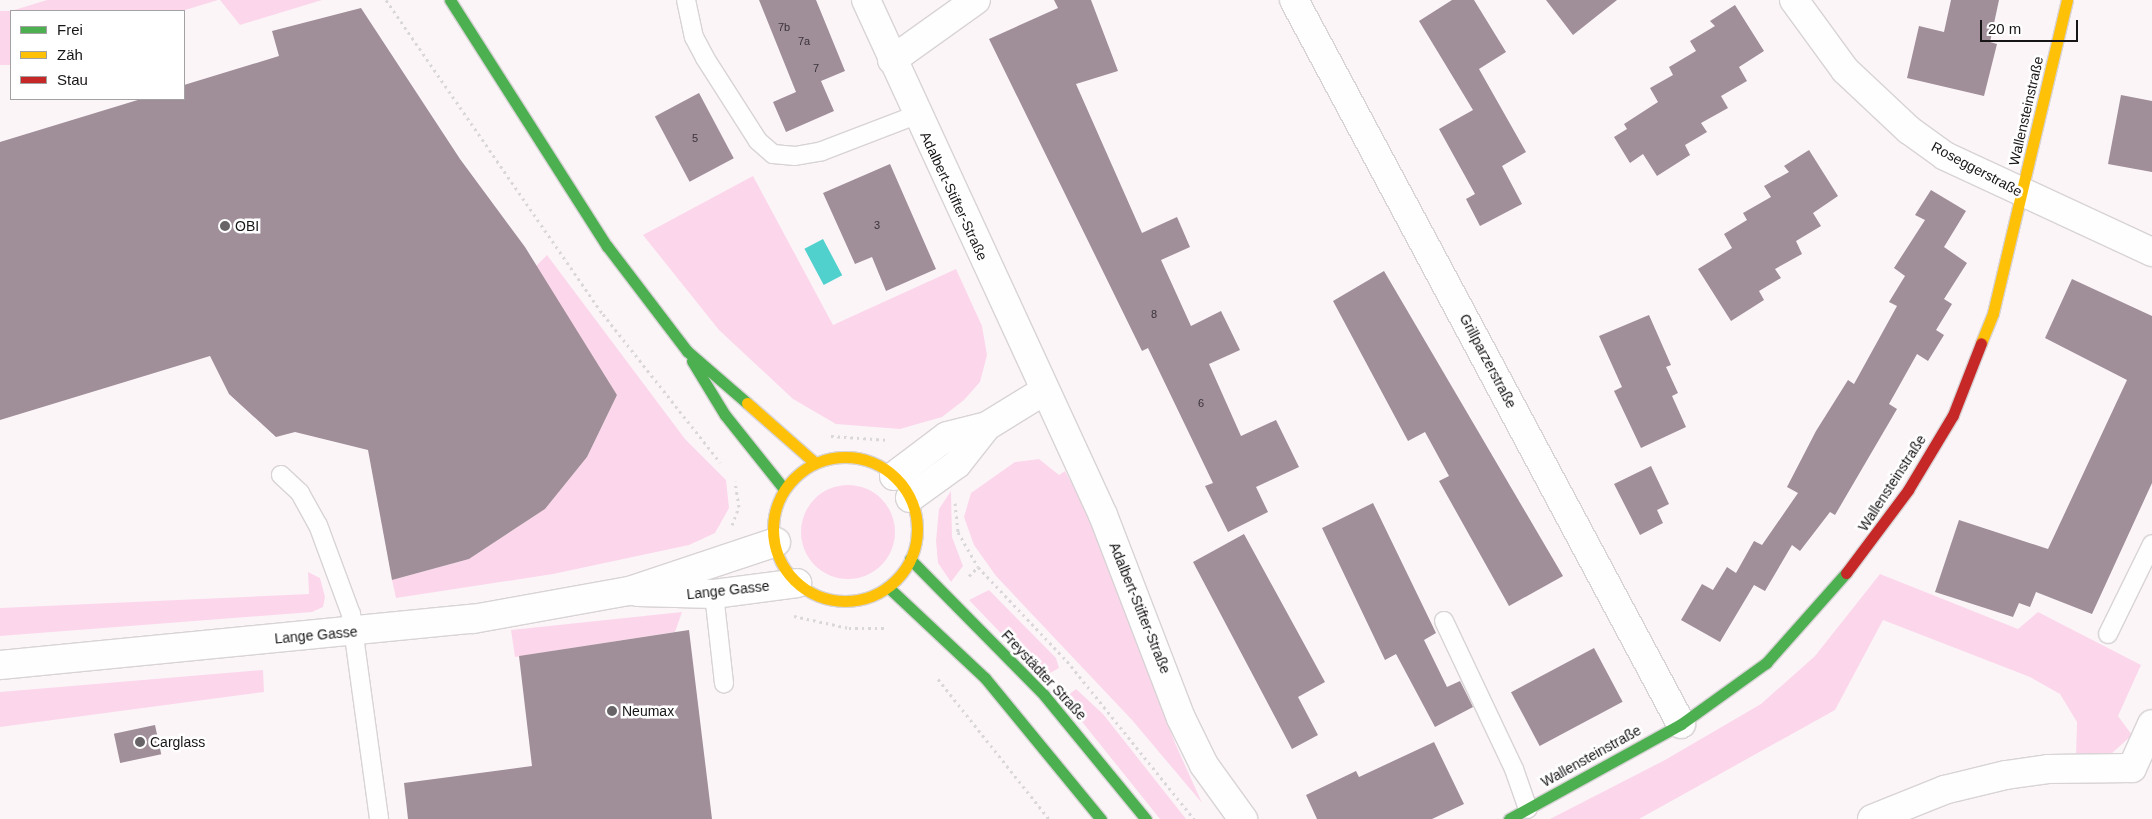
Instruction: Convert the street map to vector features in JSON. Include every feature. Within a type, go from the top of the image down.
[{"type":"street","points":[[450,0],[607,246],[687,351],[705,386],[784,489]]},
{"type":"street","name":"Adalbert-Stifter-Straße","points":[[866,0],[916,115],[1137,595],[1181,718],[1204,765],[1243,819]]},
{"type":"street","points":[[892,60],[976,0]]},
{"type":"street","name":"Grillparzerstraße","points":[[1294,0],[1681,724]]},
{"type":"street","name":"Roseggerstraße","points":[[1794,0],[1845,70],[1909,130],[1945,156],[2022,194],[2152,252]]},
{"type":"street","name":"Wallensteinstraße","points":[[1510,819],[1681,724],[1766,663],[1790,639],[1860,557],[1908,490],[1953,415],[1975,365],[2022,194],[2066,0]]},
{"type":"street","points":[[687,351],[815,463]]},
{"type":"street","points":[[894,476],[947,436],[987,426],[1044,391]]},
{"type":"street","points":[[910,498],[957,464],[987,426]]},
{"type":"street","points":[[854,457],[894,476],[910,498],[917,530],[910,559],[888,587],[864,598],[838,601],[814,594],[797,582],[776,542],[776,513],[784,489],[815,463],[854,457]]},
{"type":"street","name":"Lange Gasse","points":[[0,665],[472,620],[629,591],[776,542]]},
{"type":"street","name":"Freystädter Straße","points":[[910,559],[1044,695],[1146,819]]},
{"type":"street","name":"Lange Gasse","points":[[629,591],[714,594],[797,582]]},
{"type":"street","points":[[888,587],[985,678],[1102,819]]},
{"type":"street","points":[[1872,819],[1944,790],[2006,775],[2048,769],[2132,768],[2152,724]]},
{"type":"lane","points":[[686,0],[694,37],[705,58],[758,141],[773,154],[796,156],[822,151],[916,115]]},
{"type":"lane","points":[[281,474],[300,493],[318,525],[356,632],[379,819]]},
{"type":"lane","points":[[2108,634],[2152,544]]},
{"type":"lane","points":[[714,594],[724,683]]},
{"type":"lane","points":[[1444,621],[1514,769],[1528,809]]},
{"type":"path","points":[[386,0],[603,314],[723,465]]},
{"type":"path","points":[[822,434],[892,440]]},
{"type":"path","points":[[728,532],[739,508],[733,476]]},
{"type":"path","points":[[956,498],[958,532],[978,567],[1067,661],[1194,819]]},
{"type":"path","points":[[784,614],[849,628],[891,629]]},
{"type":"path","points":[[932,672],[1050,819]]},
{"type":"shaded area","points":[[47,0],[218,0],[185,10],[14,10]]},
{"type":"shaded area","points":[[220,0],[322,0],[240,25]]},
{"type":"shaded area","points":[[0,11],[10,11],[10,65],[0,65]]},
{"type":"shaded area","points":[[753,176],[833,325],[956,269],[982,326],[987,355],[980,382],[964,400],[942,417],[900,429],[836,424],[793,399],[719,330],[643,235]]},
{"type":"shaded area","points":[[547,255],[685,439],[726,480],[729,508],[715,533],[689,545],[553,574],[396,598],[392,580],[469,559],[545,509],[587,457],[617,395],[536,266]]},
{"type":"shaded area","points":[[1039,459],[1059,475],[1065,471],[1092,522],[1175,743],[1202,803],[1132,720],[996,576],[974,545],[964,517],[971,493],[1015,462]]},
{"type":"shaded area","points":[[839,485],[857,485],[882,498],[892,514],[895,532],[892,550],[882,566],[857,579],[839,579],[814,566],[801,541],[801,523],[814,498]]},
{"type":"shaded area","points":[[951,491],[952,537],[963,566],[951,582],[938,563],[936,541],[939,509]]},
{"type":"shaded area","points":[[308,572],[320,578],[325,597],[323,607],[312,612],[0,636],[0,608],[309,594]]},
{"type":"shaded area","points":[[1880,574],[2018,629],[2038,612],[2141,665],[2118,716],[2132,735],[2110,755],[2076,758],[2077,722],[2060,694],[2030,677],[1883,620],[1835,710],[1639,819],[1550,819],[1665,760],[1761,704],[1815,656]]},
{"type":"shaded area","points":[[989,590],[1056,658],[1059,668],[1043,677],[969,600]]},
{"type":"shaded area","points":[[682,612],[675,632],[515,657],[511,630]]},
{"type":"shaded area","points":[[263,670],[264,692],[0,727],[0,692]]},
{"type":"shaded area","points":[[1076,689],[1103,714],[1186,819],[1160,819],[1067,703],[1067,696]]},
{"type":"water","points":[[823,239],[842,275],[824,285],[804,249]]},
{"type":"building","points":[[759,0],[816,0],[845,71],[821,81],[834,111],[786,132],[773,102],[796,92]]},
{"type":"building","points":[[1054,0],[1091,0],[1118,71],[1076,84],[1142,233],[1177,217],[1190,247],[1161,260],[1191,326],[1221,311],[1240,350],[1209,364],[1241,436],[1276,420],[1299,467],[1256,487],[1268,512],[1228,532],[1205,486],[1213,483],[1148,348],[1142,351],[989,39],[1058,8]]},
{"type":"building","points":[[1452,0],[1474,0],[1506,52],[1479,69],[1526,152],[1502,166],[1522,204],[1480,226],[1466,199],[1475,194],[1439,129],[1473,110],[1419,21]]},
{"type":"building","points":[[1546,0],[1617,0],[1573,35]]},
{"type":"building","points":[[1951,0],[1999,0],[1990,42],[1997,44],[1984,96],[1907,78],[1919,26],[1944,32]]},
{"type":"building","points":[[1735,5],[1764,51],[1739,67],[1747,81],[1721,96],[1728,108],[1701,123],[1707,132],[1685,145],[1690,155],[1657,176],[1643,154],[1630,163],[1614,137],[1627,129],[1624,124],[1658,102],[1650,88],[1673,75],[1669,67],[1696,51],[1690,41],[1715,26],[1710,21]]},
{"type":"building","name":"OBI","points":[[361,8],[460,159],[525,247],[617,395],[587,457],[545,509],[469,559],[392,580],[368,450],[295,432],[276,437],[229,394],[210,356],[0,420],[0,142],[138,100],[185,100],[185,85],[279,56],[272,31]]},
{"type":"building","points":[[699,93],[734,158],[690,182],[655,116]]},
{"type":"building","points":[[2121,95],[2152,101],[2152,172],[2108,164]]},
{"type":"building","points":[[1809,150],[1838,196],[1813,213],[1821,226],[1796,241],[1802,254],[1775,269],[1781,278],[1759,291],[1764,300],[1731,321],[1698,269],[1732,248],[1724,234],[1747,220],[1743,213],[1771,197],[1764,186],[1789,172],[1784,166]]},
{"type":"building","points":[[890,164],[936,269],[886,291],[872,257],[855,264],[823,193]]},
{"type":"building","points":[[1931,190],[1966,211],[1944,247],[1967,263],[1944,299],[1952,304],[1936,330],[1944,335],[1928,361],[1917,354],[1889,404],[1897,409],[1835,515],[1830,512],[1800,551],[1792,545],[1765,591],[1754,585],[1720,642],[1681,620],[1702,584],[1713,590],[1727,567],[1736,573],[1754,541],[1762,545],[1798,493],[1787,487],[1816,431],[1848,380],[1854,384],[1897,306],[1889,302],[1905,276],[1894,268],[1925,220],[1915,215]]},
{"type":"building","points":[[1384,271],[1563,576],[1509,606],[1439,481],[1449,476],[1425,432],[1408,441],[1333,301]]},
{"type":"building","points":[[2072,279],[2152,316],[2152,483],[2092,614],[2036,592],[2030,607],[2019,603],[2013,617],[1935,592],[1959,520],[2048,549],[2127,380],[2045,338]]},
{"type":"building","points":[[1649,315],[1671,365],[1666,367],[1678,393],[1672,396],[1686,427],[1641,448],[1614,391],[1622,387],[1599,336]]},
{"type":"building","points":[[1651,466],[1669,504],[1657,510],[1663,523],[1640,535],[1614,484]]},
{"type":"building","points":[[1373,503],[1436,633],[1424,640],[1447,687],[1460,681],[1473,707],[1435,727],[1396,654],[1385,660],[1322,528]]},
{"type":"building","points":[[1244,534],[1325,682],[1298,697],[1318,735],[1292,749],[1193,562]]},
{"type":"building","name":"Neumax","points":[[689,630],[712,819],[408,819],[404,783],[532,766],[519,656]]},
{"type":"building","points":[[1594,648],[1623,702],[1540,746],[1511,692]]},
{"type":"building","name":"Carglass","points":[[155,725],[161,754],[120,763],[114,734]]},
{"type":"building","points":[[1434,742],[1464,804],[1432,819],[1317,819],[1306,795],[1356,771],[1359,777]]},
{"type":"traffic: fast","points":[[450,0],[607,246],[687,351],[747,403]]},
{"type":"traffic: fast","points":[[692,361],[725,415],[784,489]]},
{"type":"traffic: fast","points":[[910,559],[1044,695],[1146,819]]},
{"type":"traffic: fast","points":[[1509,819],[1681,724],[1766,663],[1846,573]]},
{"type":"traffic: fast","points":[[888,587],[985,678],[1101,819]]},
{"type":"traffic: slow","points":[[1981,343],[1993,313],[2067,0]]},
{"type":"traffic: slow","points":[[747,403],[815,463]]},
{"type":"traffic: slow","points":[[845,457],[872,463],[885,469],[896,478],[905,489],[911,502],[917,529],[911,556],[905,569],[896,580],[885,589],[872,595],[845,601],[818,595],[805,589],[794,580],[785,569],[779,556],[773,529],[779,502],[785,489],[794,478],[805,469],[818,463],[845,457]]},
{"type":"traffic: jam","points":[[1846,573],[1908,490],[1953,415],[1981,343]]},
{"type":"place","name":"OBI","points":[[225,226]]},
{"type":"place","name":"Neumax","points":[[612,711]]},
{"type":"place","name":"Carglass","points":[[140,742]]}]
